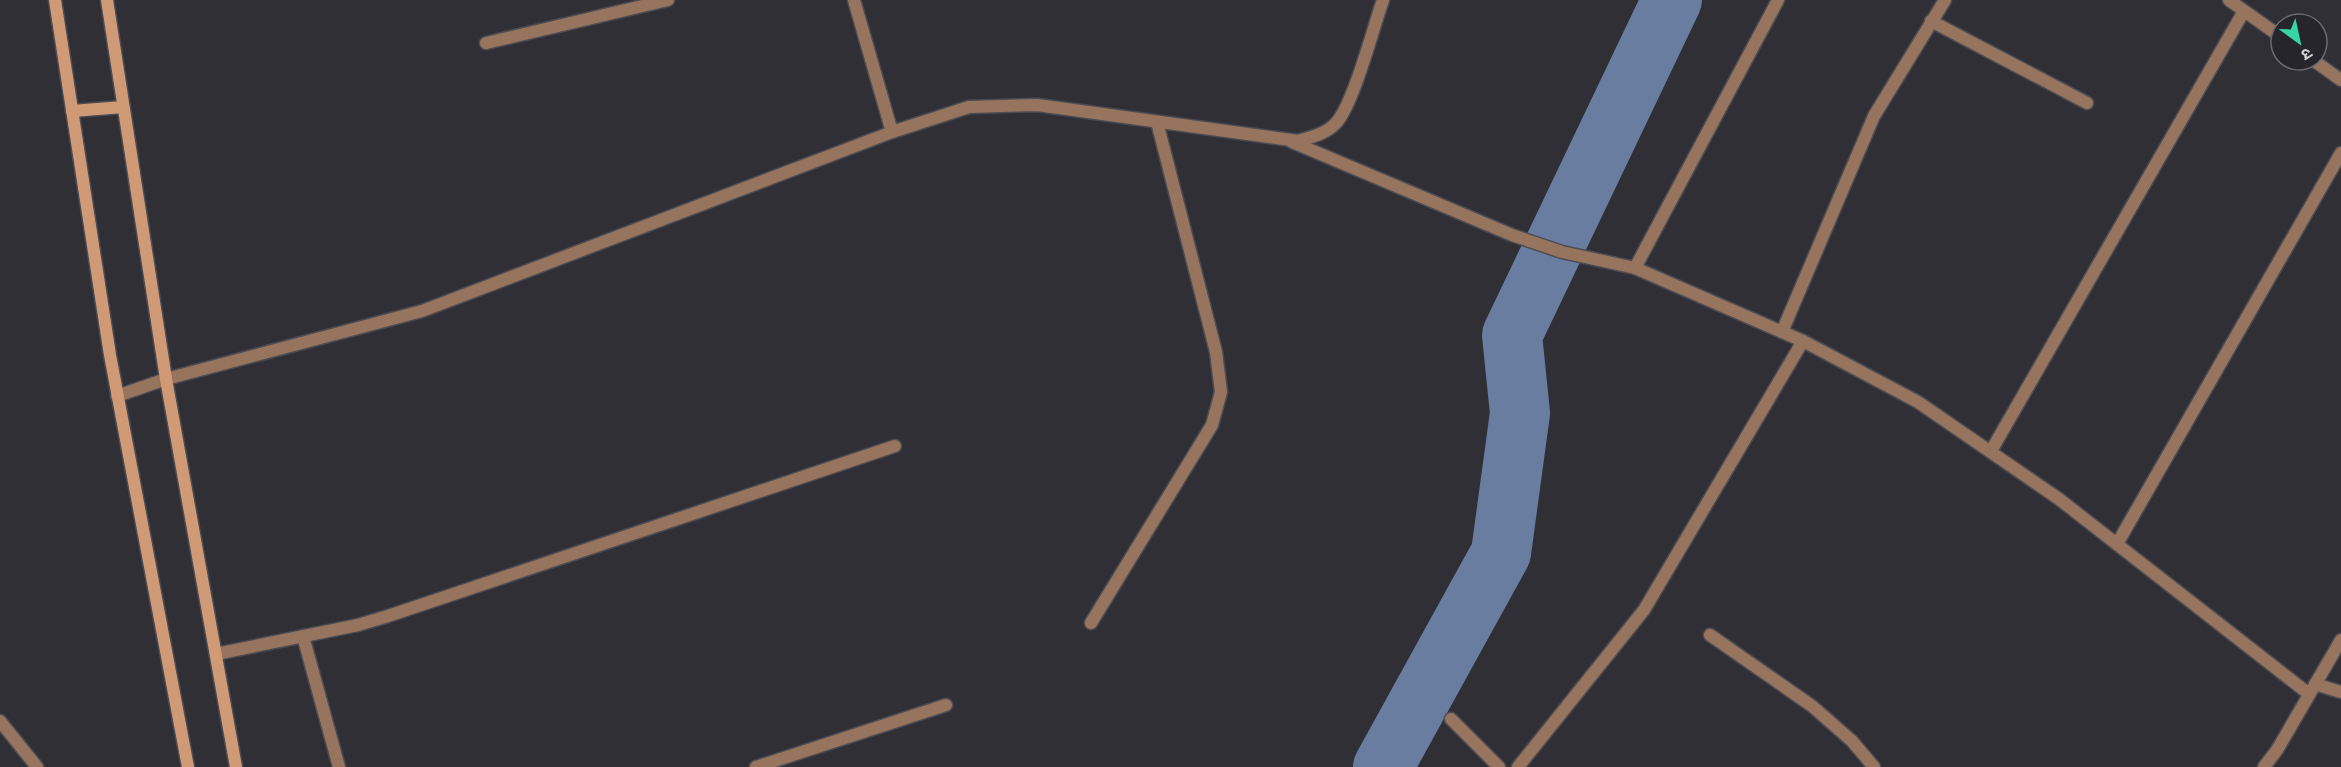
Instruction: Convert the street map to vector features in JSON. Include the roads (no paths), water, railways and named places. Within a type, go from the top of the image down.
[{"type":"main road","points":[[55,0],[117,396],[188,767]]},
{"type":"main road","points":[[106,0],[166,379],[236,767]]},
{"type":"main road","points":[[72,111],[123,107]]},
{"type":"street","points":[[486,44],[669,0]]},
{"type":"street","points":[[854,0],[892,132]]},
{"type":"street","points":[[117,396],[166,379],[422,311],[892,132],[969,107],[1037,105],[1298,141],[1321,134],[1336,123],[1348,101],[1383,0]]},
{"type":"street","points":[[1635,268],[1778,0]]},
{"type":"street","points":[[1782,332],[1874,116],[1945,0]]},
{"type":"street","points":[[2229,0],[2269,29]]},
{"type":"street","points":[[1991,451],[2244,11]]},
{"type":"street","points":[[1931,21],[2086,103]]},
{"type":"street","points":[[1091,623],[1212,425],[1221,392],[1216,352],[1157,122]]},
{"type":"street","points":[[1286,139],[1512,235],[1562,252],[1635,268],[1803,341],[1918,402],[1991,451],[2060,499],[2312,689],[2341,692]]},
{"type":"street","points":[[2117,544],[2341,153]]},
{"type":"street","points":[[1518,767],[1644,610],[1803,341]]},
{"type":"street","points":[[216,654],[358,625],[388,616],[895,446]]},
{"type":"street","points":[[1710,635],[1812,706],[1852,741],[1874,767]]},
{"type":"street","points":[[303,636],[339,767]]},
{"type":"street","points":[[2264,767],[2277,750],[2341,640]]},
{"type":"street","points":[[756,767],[946,705]]},
{"type":"street","points":[[1451,719],[1499,767]]},
{"type":"street","points":[[0,721],[37,767]]},
{"type":"waterway","points":[[1383,767],[1501,553],[1520,413],[1512,335],[1672,0]]}]
